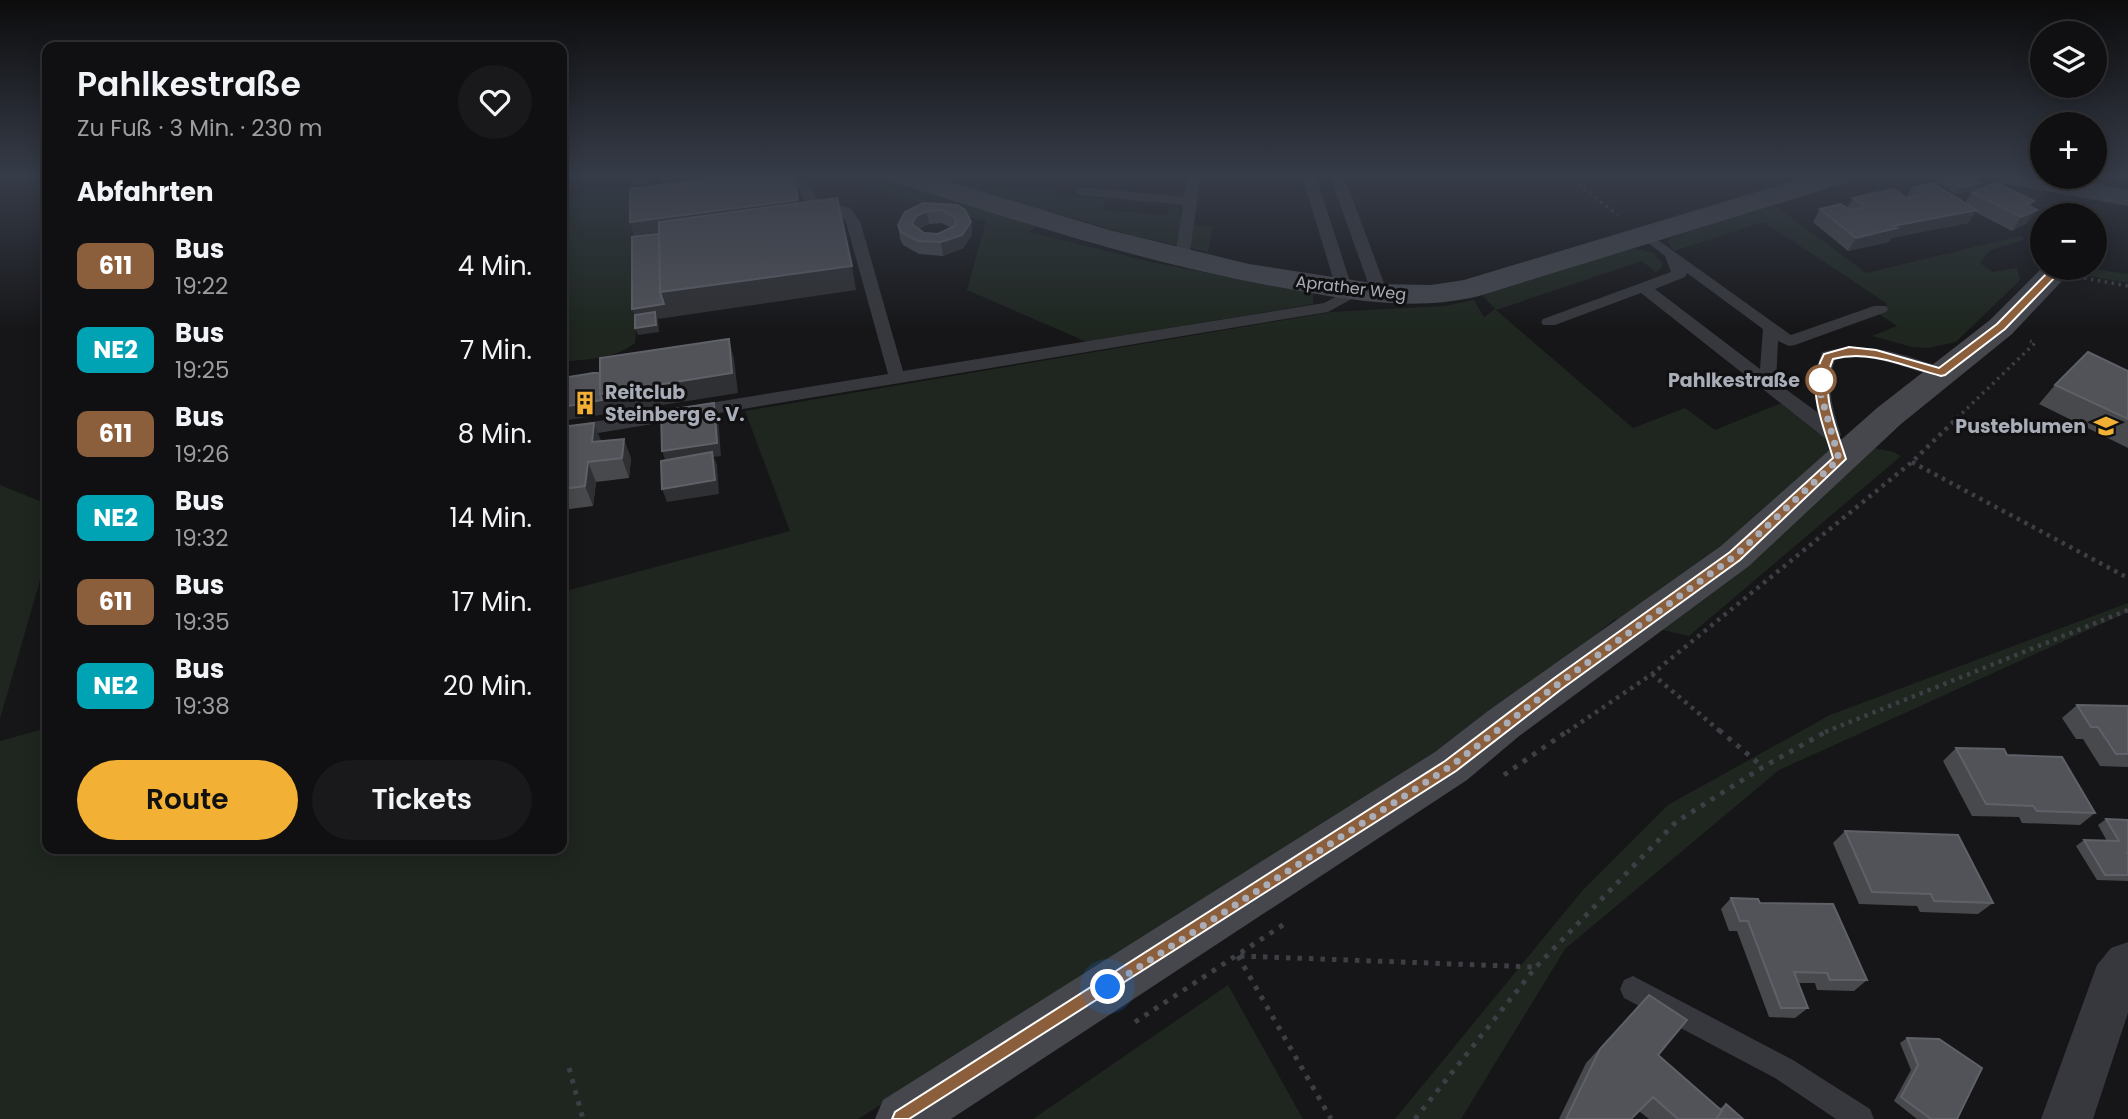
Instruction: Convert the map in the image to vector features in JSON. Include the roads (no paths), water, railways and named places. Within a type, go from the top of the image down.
[{"type":"street","name":"Aprather Weg","points":[[1075,228],[1182,258],[1261,276],[1361,291],[1427,295],[1468,289],[1663,228]]},
{"type":"street","points":[[902,1119],[1451,766],[1554,687],[1735,556],[1835,446],[1941,373],[2001,327],[2047,280]]},
{"type":"street","points":[[2067,1119],[2114,982],[2128,965]]},
{"type":"lane","points":[[855,228],[897,378]]},
{"type":"lane","points":[[1182,258],[1187,228]]},
{"type":"lane","points":[[1333,228],[1361,291]]},
{"type":"lane","points":[[1348,228],[1361,291]]},
{"type":"lane","points":[[1644,234],[1789,341],[1880,309]]},
{"type":"lane","points":[[1549,322],[1680,274],[1672,256]]},
{"type":"lane","points":[[1644,288],[1768,383],[1835,446]]},
{"type":"lane","points":[[567,432],[1328,307],[1361,291]]},
{"type":"lane","points":[[1768,383],[1771,328]]},
{"type":"lane","points":[[1835,446],[1821,395],[1820,373],[1828,356],[1849,351],[1876,353],[1941,373]]},
{"type":"lane","points":[[1633,989],[1784,1069],[1860,1119]]},
{"type":"place","name":"Pahlkestraße","points":[[1821,380]]},
{"type":"place","name":"Reitclub Steinberg e. V.","points":[[585,403]]},
{"type":"place","name":"Pusteblumen","points":[[2106,426]]}]
